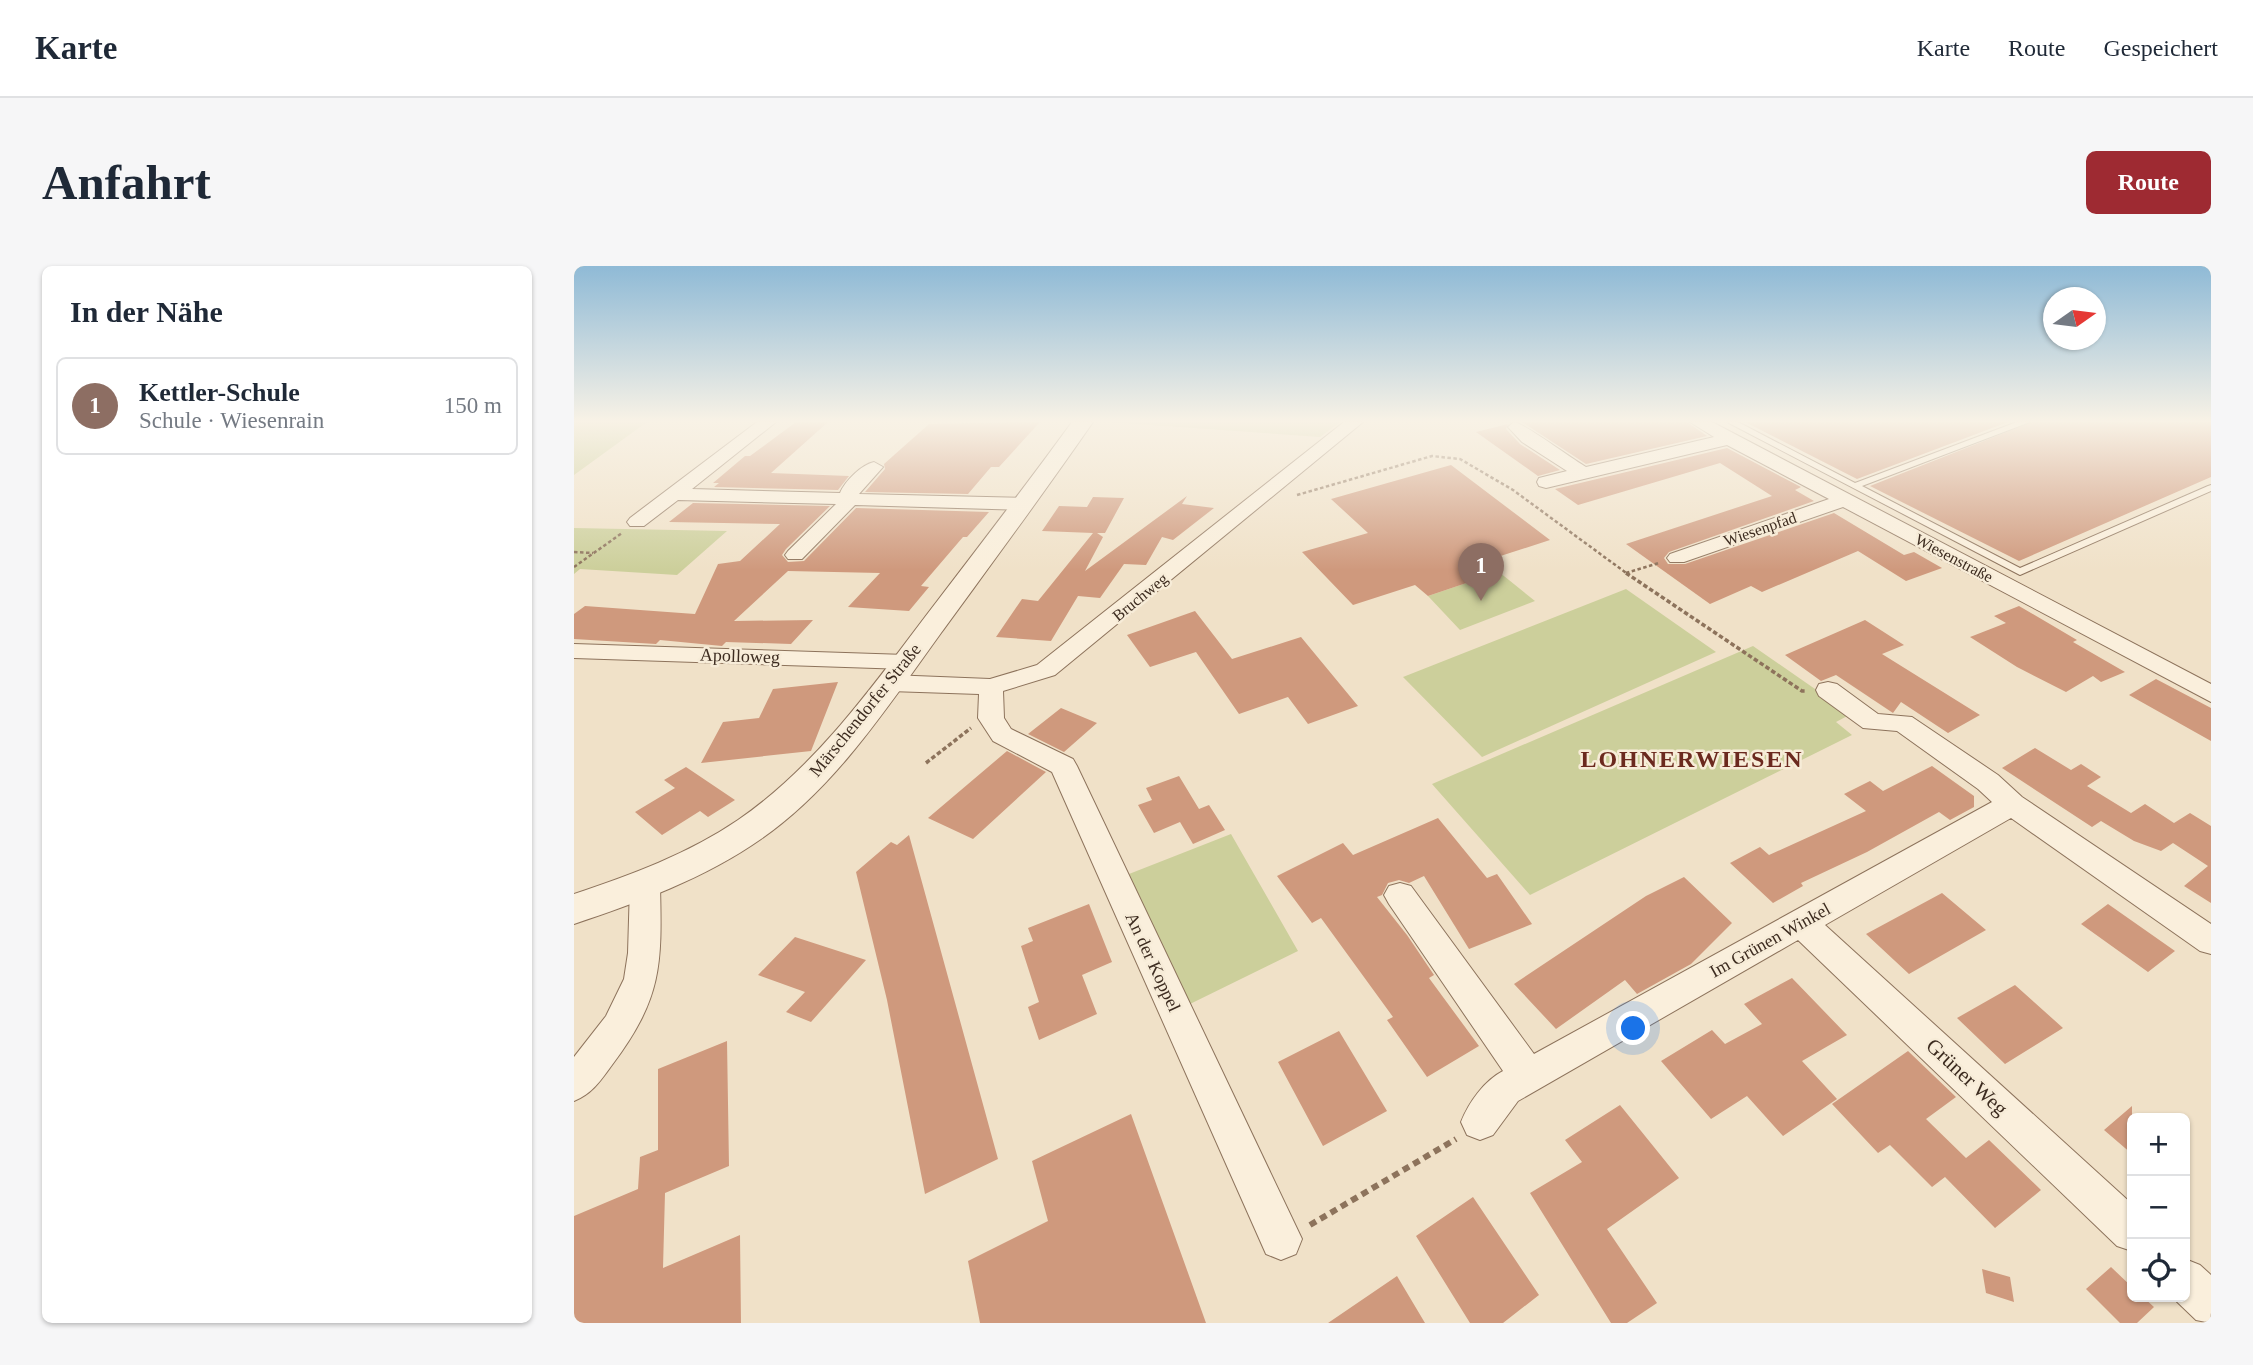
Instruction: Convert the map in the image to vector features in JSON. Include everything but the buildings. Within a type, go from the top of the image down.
[{"type":"street","points":[[637,522],[704,471]]},
{"type":"street","points":[[795,555],[845,506],[852,487],[869,471]]},
{"type":"street","name":"Märschendorfer Straße","points":[[574,909],[645,886],[751,828],[816,773],[898,672],[1048,471]]},
{"type":"street","name":"Bruchweg","points":[[898,672],[991,687],[1046,670],[1294,471]]},
{"type":"street","points":[[1546,482],[1588,471]]},
{"type":"street","name":"Wiesenstraße","points":[[1807,471],[2211,694]]},
{"type":"street","name":"Wiesenpfad","points":[[1677,558],[1849,493]]},
{"type":"street","points":[[675,494],[1024,504]]},
{"type":"street","name":"Apolloweg","points":[[574,651],[898,672]]},
{"type":"street","points":[[991,687],[991,718]]},
{"type":"street","points":[[1828,690],[1872,723],[1903,723],[1988,782],[2012,804],[2211,941]]},
{"type":"street","name":"An der Koppel","points":[[991,718],[1002,735],[1063,766],[1281,1239]]},
{"type":"street","name":"Im Grünen Winkel","points":[[1480,1122],[1505,1088],[2012,804]]},
{"type":"street","points":[[574,1084],[619,1024],[637,992],[644,964],[645,886]]},
{"type":"street","points":[[1400,895],[1528,1076]]},
{"type":"street","name":"Grüner Weg","points":[[1801,923],[2127,1226]]},
{"type":"street","points":[[2190,1285],[2211,1305]]},
{"type":"lane","points":[[1849,493],[1903,471]]},
{"type":"lane","points":[[1849,493],[2020,572],[2211,488]]},
{"type":"path","points":[[1252,505],[1302,494],[1380,471]]},
{"type":"path","points":[[1481,471],[1513,490],[1626,573],[1802,691],[1828,690]]},
{"type":"path","points":[[574,567],[637,522]]},
{"type":"path","points":[[574,552],[594,553]]},
{"type":"path","points":[[1626,573],[1677,558]]},
{"type":"path","points":[[926,763],[964,731],[991,718]]},
{"type":"path","points":[[1281,1239],[1438,1151]]},
{"type":"green space","points":[[574,528],[727,531],[677,575],[580,569],[574,574]]},
{"type":"green space","points":[[1499,572],[1535,601],[1460,630],[1428,596]]},
{"type":"green space","points":[[1626,589],[1716,652],[1482,757],[1403,677]]},
{"type":"green space","points":[[1753,646],[1851,714],[1836,722],[1852,735],[1530,895],[1432,784]]},
{"type":"green space","points":[[1231,834],[1298,951],[1190,1004],[1129,874]]},
{"type":"place","name":"Kettler-Schule","points":[[1481,601]]},
{"type":"district","name":"LOHNERWIESEN","points":[[1692,759]]}]
